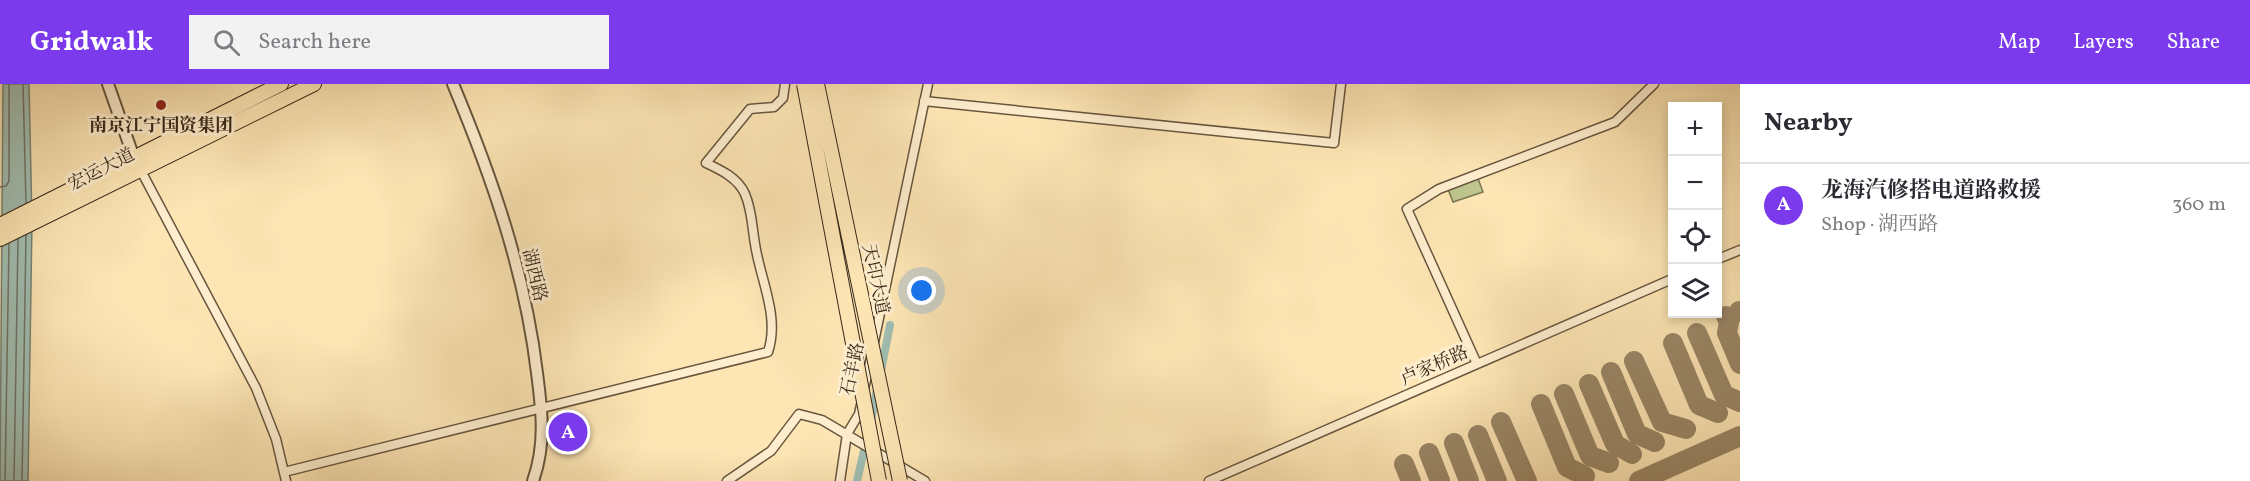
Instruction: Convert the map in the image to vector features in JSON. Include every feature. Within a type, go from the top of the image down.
[{"type":"main road","name":"宏运大道","points":[[0,238],[33,223],[281,84]]},
{"type":"main road","name":"宏运大道","points":[[0,225],[32,208],[137,164],[314,84]]},
{"type":"main road","name":"天印大道","points":[[804,84],[879,481]]},
{"type":"main road","name":"天印大道","points":[[817,84],[900,481]]},
{"type":"street","points":[[108,84],[137,164],[256,388],[276,439],[285,477],[541,408],[768,352],[772,340],[766,281],[759,263],[752,218],[745,193],[730,175],[706,163],[750,109],[774,107],[783,98],[785,84]]},
{"type":"street","name":"湖西路","points":[[453,84],[480,149],[521,280],[535,352],[541,408],[540,459],[533,481]]},
{"type":"street","name":"石羊路","points":[[840,481],[847,434],[859,414],[928,84]]},
{"type":"street","points":[[924,101],[1334,143],[1341,84]]},
{"type":"street","points":[[1477,364],[1407,209],[1439,189],[1615,122],[1654,84]]},
{"type":"street","points":[[1722,257],[1740,249]]},
{"type":"street","name":"卢家桥路","points":[[1209,481],[1668,281]]},
{"type":"street","points":[[728,481],[771,451],[799,414],[822,420],[925,481]]},
{"type":"green space","points":[[1476,173],[1483,192],[1453,202],[1446,184]]},
{"type":"water","points":[[3,84],[29,84],[32,221],[28,481],[0,481]]},
{"type":"waterway","points":[[881,371],[890,325]]},
{"type":"waterway","points":[[871,421],[877,389]]},
{"type":"waterway","points":[[857,481],[866,442]]},
{"type":"taxiway","points":[[1726,316],[1729,322],[1727,333],[1740,364]]},
{"type":"taxiway","points":[[1697,333],[1724,395],[1740,402]]},
{"type":"taxiway","points":[[1673,343],[1699,405],[1718,413]]},
{"type":"taxiway","points":[[1634,361],[1662,422],[1686,429]]},
{"type":"taxiway","points":[[1611,372],[1637,434],[1655,442]]},
{"type":"taxiway","points":[[1589,384],[1615,444],[1632,454]]},
{"type":"taxiway","points":[[1564,394],[1590,456],[1609,463]]},
{"type":"taxiway","points":[[1541,404],[1567,467],[1585,476]]},
{"type":"taxiway","points":[[1501,422],[1527,481]]},
{"type":"taxiway","points":[[1478,435],[1497,481]]},
{"type":"taxiway","points":[[1639,481],[1740,436]]},
{"type":"taxiway","points":[[1454,443],[1469,481]]},
{"type":"taxiway","points":[[1429,453],[1440,481]]},
{"type":"taxiway","points":[[1404,464],[1411,481]]},
{"type":"place","name":"南京江宁国资集团","points":[[161,105]]},
{"type":"place","name":"龙海汽修搭电道路救援","points":[[568,432]]}]
